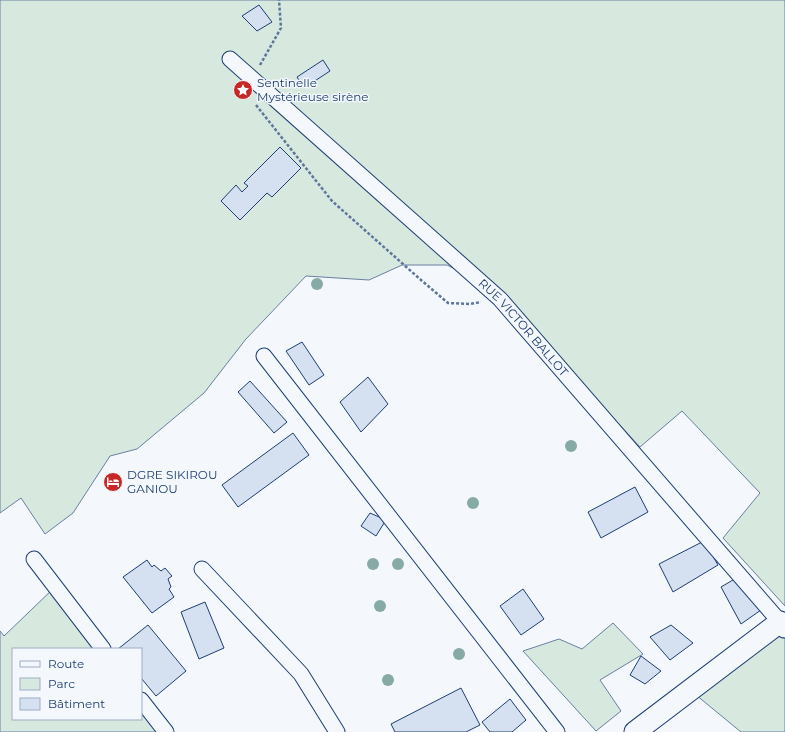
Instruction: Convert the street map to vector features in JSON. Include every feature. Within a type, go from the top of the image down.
[{"type":"main road","points":[[635,732],[782,625]]},
{"type":"street","name":"RUE VICTOR BALLOT","points":[[230,58],[500,299],[782,625]]},
{"type":"street","points":[[264,356],[557,732]]},
{"type":"street","points":[[34,559],[101,648]]},
{"type":"street","points":[[202,570],[301,674],[337,732]]},
{"type":"street","points":[[142,701],[166,732]]},
{"type":"path","points":[[421,280],[448,303],[470,304],[500,299]]},
{"type":"green space","points":[[0,0],[785,0],[785,606],[723,538],[760,493],[682,411],[640,447],[493,288],[447,265],[402,265],[369,280],[306,276],[246,339],[204,393],[137,449],[110,456],[73,513],[45,534],[21,498],[0,513]]},
{"type":"green space","points":[[55,587],[102,648],[12,648],[12,720],[142,720],[142,701],[166,732],[0,732],[0,631],[4,636]]},
{"type":"green space","points":[[613,623],[643,654],[600,680],[621,711],[596,731],[523,651],[559,639],[582,649]]},
{"type":"green space","points":[[785,627],[785,732],[741,732],[690,690]]},
{"type":"building","points":[[259,5],[272,22],[257,31],[242,16]]},
{"type":"building","points":[[323,60],[330,71],[304,88],[297,77]]},
{"type":"building","points":[[280,147],[301,168],[272,197],[267,193],[240,220],[221,201],[236,185],[242,192],[248,186],[244,183]]},
{"type":"building","points":[[302,342],[324,375],[309,385],[286,351]]},
{"type":"building","points":[[368,377],[388,404],[361,432],[340,402]]},
{"type":"building","points":[[250,381],[287,422],[274,433],[238,392]]},
{"type":"building","points":[[293,433],[309,455],[238,507],[222,485]]},
{"type":"building","points":[[635,487],[648,512],[601,538],[588,512]]},
{"type":"building","points":[[370,513],[386,520],[376,536],[361,526]]},
{"type":"building","points":[[704,541],[718,565],[673,592],[659,564]]},
{"type":"building","points":[[147,560],[152,567],[154,565],[161,571],[165,568],[172,576],[168,579],[171,587],[169,589],[174,597],[152,613],[123,577]]},
{"type":"building","points":[[738,577],[761,610],[741,624],[721,587]]},
{"type":"building","points":[[523,589],[544,619],[521,635],[500,606]]},
{"type":"building","points":[[205,602],[224,648],[199,659],[181,612]]},
{"type":"building","points":[[148,625],[186,671],[156,696],[142,679],[142,648],[119,648]]},
{"type":"building","points":[[671,625],[693,643],[670,660],[650,637]]},
{"type":"building","points":[[641,656],[661,671],[645,684],[630,675]]},
{"type":"building","points":[[461,688],[480,725],[466,732],[395,732],[391,724]]},
{"type":"building","points":[[510,699],[526,720],[512,732],[490,732],[482,722]]},
{"type":"place","name":"Sentinelle Mystérieuse sirène","points":[[243,90]]},
{"type":"place","name":"DGRE SIKIROU GANIOU","points":[[113,482]]}]
